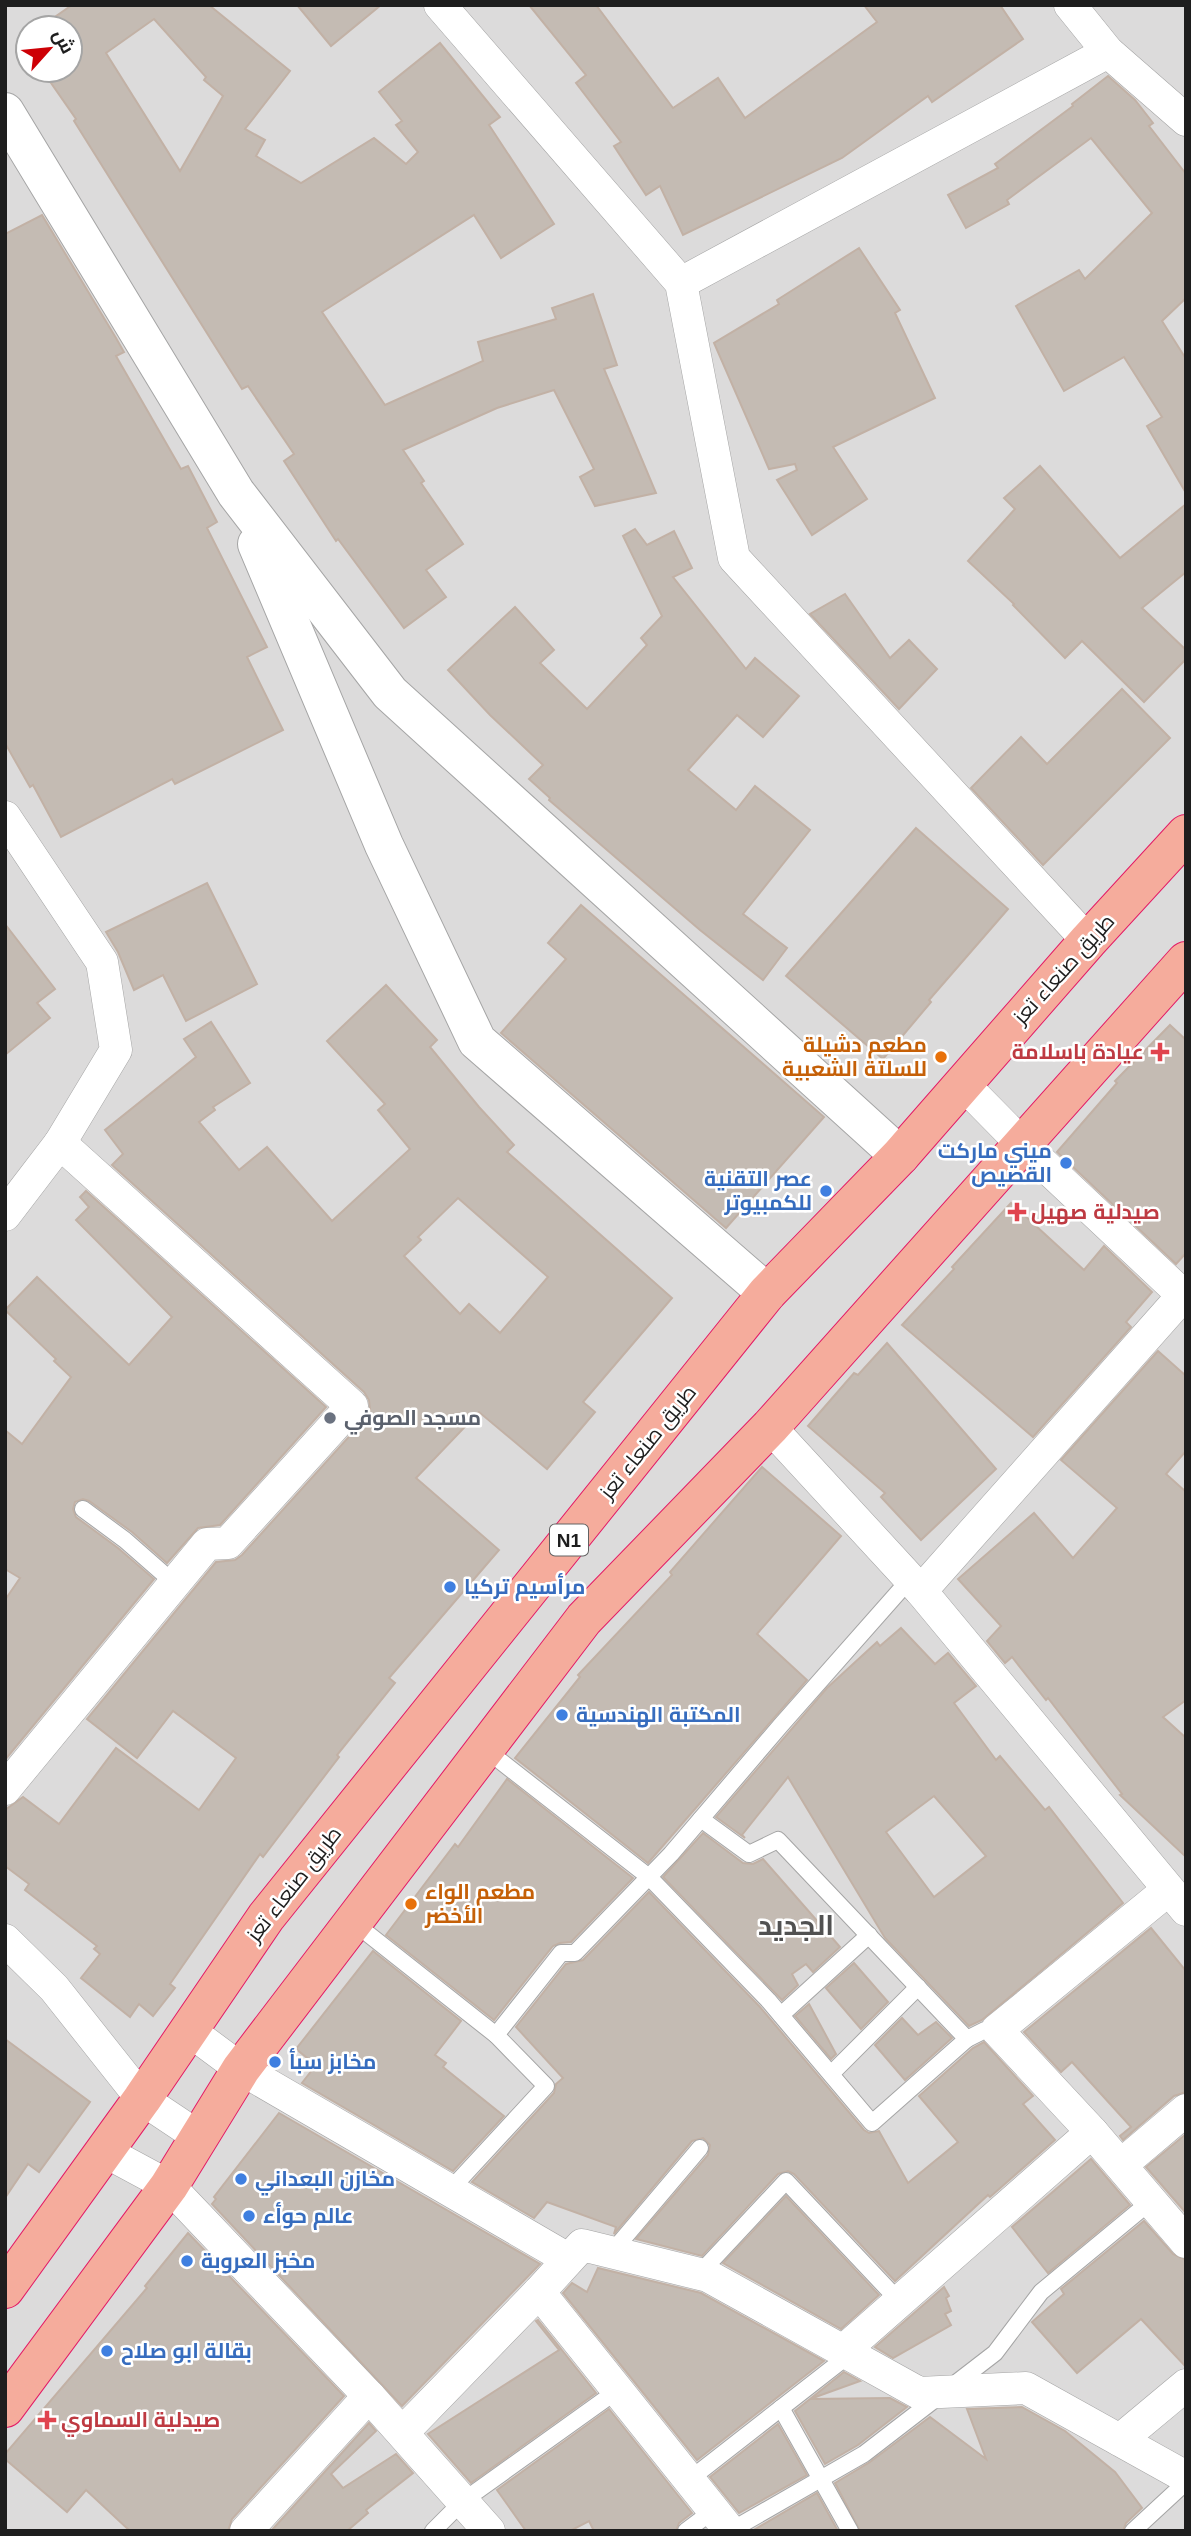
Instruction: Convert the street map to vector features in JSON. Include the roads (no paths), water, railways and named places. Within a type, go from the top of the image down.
[{"type":"highway","name":"طريق صنعاء تعز","points":[[5,2289],[142,2099],[187,2029],[266,1917],[767,1293],[900,1156],[1087,941],[1186,834]]},
{"type":"highway","points":[[5,2408],[169,2186],[241,2069],[584,1619],[770,1427],[1186,961]]},
{"type":"street","points":[[440,5],[681,284],[734,558],[1087,941]]},
{"type":"street","points":[[1084,10],[1108,52],[1186,120]]},
{"type":"street","points":[[681,284],[1108,52]]},
{"type":"street","points":[[5,112],[236,493],[390,693],[900,1156]]},
{"type":"street","points":[[236,493],[384,845],[477,1041],[767,1293]]},
{"type":"street","points":[[5,817],[102,962],[116,1050],[60,1143],[5,1215]]},
{"type":"street","points":[[916,1585],[1185,1295],[1023,1144],[963,1084]]},
{"type":"street","points":[[5,1789],[207,1544],[228,1544],[352,1406],[60,1143]]},
{"type":"street","points":[[770,1427],[916,1585],[1177,1900],[982,2034],[1092,2132],[1186,2242]]},
{"type":"street","points":[[5,1940],[54,1988],[142,2099],[199,2137]]},
{"type":"street","points":[[187,2029],[241,2069],[568,2259]]},
{"type":"street","points":[[1121,2165],[1186,2109]]},
{"type":"street","points":[[846,2353],[899,2301],[1092,2132]]},
{"type":"street","points":[[104,2151],[169,2186],[403,2432],[489,2531]]},
{"type":"street","points":[[403,2432],[582,2245],[708,2276],[919,2393],[1026,2388],[1186,2477]]},
{"type":"street","points":[[539,2292],[725,2524]]},
{"type":"street","points":[[1120,2440],[1186,2385]]},
{"type":"street","points":[[246,2531],[369,2396]]},
{"type":"lane","points":[[83,1508],[174,1583]]},
{"type":"lane","points":[[496,2035],[561,1953],[575,1953],[649,1877],[916,1585]]},
{"type":"lane","points":[[485,1749],[649,1877],[781,2015],[872,2123],[982,2034],[918,1987],[778,1840],[749,1854],[701,1819]]},
{"type":"lane","points":[[354,1922],[496,2035],[546,2086],[450,2190]]},
{"type":"lane","points":[[781,2015],[869,1935]]},
{"type":"lane","points":[[831,2074],[918,1987]]},
{"type":"lane","points":[[612,2252],[700,2148]]},
{"type":"lane","points":[[699,2274],[786,2181],[899,2301]]},
{"type":"lane","points":[[686,2531],[725,2524],[864,2454],[995,2353],[1041,2292],[1151,2201]]},
{"type":"lane","points":[[689,2480],[846,2353]]},
{"type":"lane","points":[[433,2531],[463,2501],[618,2390]]},
{"type":"lane","points":[[781,2408],[850,2531]]},
{"type":"lane","points":[[1133,2531],[1186,2482]]},
{"type":"place","name":"عيادة باسلامة","points":[[1160,1052]]},
{"type":"place","name":"مطعم دشيلة للسلتة الشعبية","points":[[941,1057]]},
{"type":"place","name":"ميني ماركت القصيص","points":[[1066,1163]]},
{"type":"place","name":"عصر التقنية للكمبيوتر","points":[[826,1191]]},
{"type":"place","name":"صيدلية صهيل","points":[[1017,1212]]},
{"type":"place","name":"مسجد الصوفي","points":[[330,1418]]},
{"type":"place","name":"مرأسيم تركيا","points":[[450,1587]]},
{"type":"place","name":"المكتبة الهندسية","points":[[562,1715]]},
{"type":"place","name":"مطعم الواء الأخضر","points":[[411,1904]]},
{"type":"place","name":"مخابز سبأ","points":[[275,2062]]},
{"type":"place","name":"مخازن البعداني","points":[[241,2179]]},
{"type":"place","name":"عالم حوأء","points":[[249,2216]]},
{"type":"place","name":"مخبز العروبة","points":[[187,2261]]},
{"type":"place","name":"بقالة ابو صلاح","points":[[107,2351]]},
{"type":"place","name":"صيدلية السماوي","points":[[47,2420]]},
{"type":"district","name":"الجديد","points":[[796,1925]]}]
